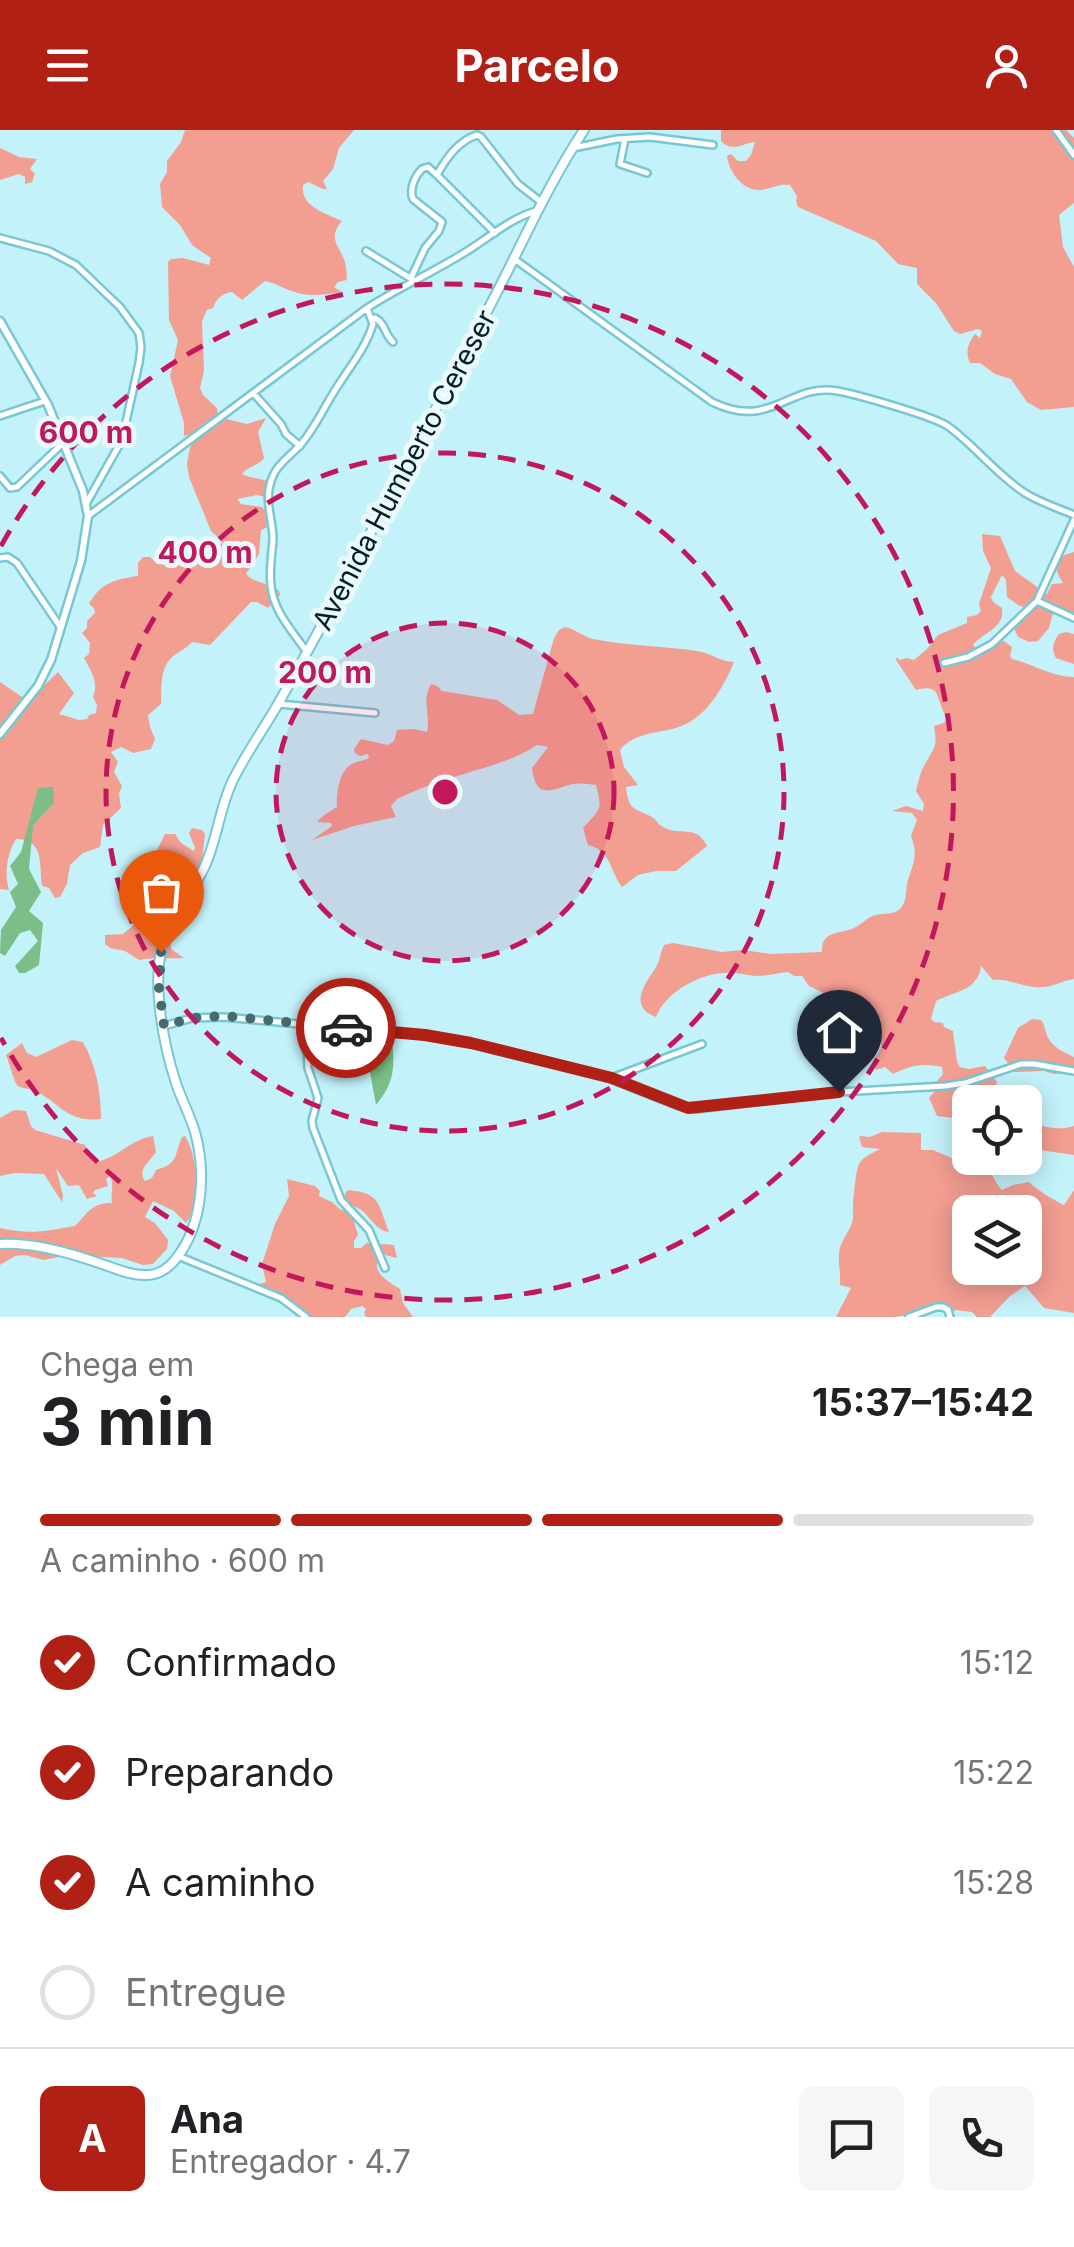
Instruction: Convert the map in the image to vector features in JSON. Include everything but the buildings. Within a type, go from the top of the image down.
[{"type":"main road","name":"Avenida Humberto Cereser","points":[[178,1256],[199,1206],[200,1166],[194,1130],[176,1082],[164,1026],[158,974],[166,936],[203,870],[234,777],[307,652],[538,207],[584,130]]},
{"type":"main road","points":[[0,1244],[38,1248],[148,1276],[158,1273],[178,1256]]},
{"type":"street","points":[[1056,130],[1074,154]]},
{"type":"street","points":[[88,516],[368,308],[538,207],[477,135],[456,148],[437,175]]},
{"type":"street","points":[[573,148],[625,138],[675,138],[714,144]]},
{"type":"street","points":[[625,138],[620,164],[647,173]]},
{"type":"street","points":[[412,279],[442,222],[413,200],[412,186],[422,168],[428,167],[437,175],[495,233]]},
{"type":"street","points":[[512,223],[528,228]]},
{"type":"street","points":[[0,238],[49,251],[76,265],[120,307],[138,333],[141,347],[122,440],[86,504]]},
{"type":"street","points":[[366,251],[412,279]]},
{"type":"street","points":[[514,258],[712,402],[730,411],[752,413],[817,391],[835,390],[940,422],[1023,492],[1074,518],[1037,601],[981,651],[944,662]]},
{"type":"street","points":[[307,652],[275,604],[270,577],[270,484],[278,467],[300,446],[355,363],[372,330],[368,308]]},
{"type":"street","points":[[372,316],[382,322],[393,342]]},
{"type":"street","points":[[0,321],[46,400],[88,516],[82,561],[51,660],[38,686],[0,734]]},
{"type":"street","points":[[252,392],[300,446]]},
{"type":"street","points":[[0,416],[46,400]]},
{"type":"street","points":[[0,476],[10,488],[17,488],[64,442]]},
{"type":"street","points":[[0,558],[8,557],[17,563],[62,628]]},
{"type":"street","points":[[1037,601],[1074,618]]},
{"type":"street","points":[[278,704],[375,712]]},
{"type":"street","points":[[164,1026],[192,1018],[224,1016],[448,1038],[612,1078],[679,1106],[696,1109],[839,1092],[965,1083],[1021,1064],[1074,1071]]},
{"type":"street","points":[[306,1025],[308,1068],[318,1092],[313,1128],[341,1200],[369,1230],[386,1268]]},
{"type":"street","points":[[612,1078],[702,1044]]},
{"type":"street","points":[[178,1256],[281,1298],[306,1317]]},
{"type":"street","points":[[910,1317],[936,1306],[943,1306],[950,1317]]},
{"type":"shaded area","points":[[185,130],[354,130],[339,148],[333,169],[323,181],[327,189],[308,182],[303,185],[310,204],[342,221],[335,237],[347,280],[334,287],[342,292],[303,294],[265,281],[242,300],[232,292],[222,295],[202,321],[203,395],[217,408],[218,417],[247,424],[266,418],[258,432],[264,458],[242,474],[274,485],[265,497],[237,499],[241,504],[262,507],[270,517],[270,526],[261,530],[259,554],[246,574],[275,588],[280,595],[268,608],[251,602],[210,645],[192,642],[168,662],[162,679],[161,704],[148,715],[155,739],[151,749],[133,753],[121,747],[111,752],[118,762],[114,772],[122,786],[121,808],[103,825],[100,847],[83,853],[70,865],[60,897],[55,898],[49,888],[42,886],[39,855],[32,843],[25,840],[16,839],[9,857],[9,890],[0,889],[0,682],[25,699],[58,672],[74,693],[59,714],[87,719],[96,713],[97,705],[93,677],[84,658],[89,654],[90,643],[82,633],[95,613],[89,604],[93,597],[109,583],[138,576],[138,563],[143,557],[170,566],[208,560],[222,543],[211,531],[189,477],[190,447],[198,432],[184,436],[170,376],[178,340],[169,320],[168,262],[183,258],[209,265],[211,258],[192,245],[162,207],[160,184],[167,172],[167,161]]},
{"type":"shaded area","points":[[721,130],[1066,130],[1074,138],[1074,203],[1059,215],[1063,247],[1074,267],[1074,407],[1041,410],[1027,402],[1011,379],[980,363],[970,363],[969,344],[975,334],[980,338],[982,331],[954,331],[936,303],[917,284],[917,268],[898,264],[876,241],[798,207],[790,185],[758,190],[745,186],[731,169],[727,156],[746,161],[755,142],[729,146],[721,141]]},
{"type":"shaded area","points":[[0,148],[19,157],[37,159],[30,169],[35,174],[32,182],[25,184],[25,177],[19,174],[0,180]]},
{"type":"shaded area","points":[[982,534],[1000,536],[1015,571],[1047,594],[1052,584],[1063,583],[1056,563],[1074,552],[1074,616],[1054,610],[1049,628],[1038,641],[1018,637],[1014,628],[1028,609],[1007,597],[1002,575],[991,597],[1002,608],[1000,621],[973,645],[977,649],[1004,641],[1012,647],[1012,659],[1074,677],[1074,979],[1046,987],[1029,986],[993,980],[981,966],[970,985],[936,1001],[931,1019],[953,1031],[960,1067],[985,1066],[997,1082],[952,1085],[952,1118],[937,1116],[929,1098],[943,1074],[942,1067],[917,1066],[893,1074],[885,1067],[876,1070],[873,1061],[882,1047],[874,1030],[851,1021],[802,976],[788,972],[710,975],[669,998],[656,1017],[648,1013],[641,996],[664,945],[673,943],[722,952],[822,952],[828,936],[902,907],[914,858],[911,836],[917,820],[912,813],[892,811],[906,806],[923,811],[924,804],[916,791],[934,748],[934,726],[946,719],[936,692],[927,688],[916,690],[896,660],[914,660],[938,635],[967,623],[967,617],[981,611],[979,604],[991,568],[983,551]]},
{"type":"shaded area","points":[[565,627],[593,639],[697,651],[734,662],[702,713],[678,727],[634,739],[620,750],[624,767],[638,785],[626,787],[632,807],[669,830],[698,835],[707,846],[676,871],[638,875],[622,887],[606,856],[588,845],[583,828],[598,809],[596,785],[540,788],[532,768],[548,747],[537,745],[511,759],[397,799],[391,806],[396,817],[312,840],[332,826],[317,822],[337,807],[344,772],[352,764],[369,758],[368,754],[355,753],[361,739],[388,745],[394,741],[397,730],[427,732],[431,684],[442,691],[497,700],[519,715],[533,714],[554,638]]},
{"type":"shaded area","points":[[1066,632],[1074,634],[1074,664],[1056,658],[1054,652],[1057,637]]},
{"type":"shaded area","points":[[53,787],[54,803],[33,825],[29,869],[41,892],[29,911],[43,923],[39,965],[19,973],[15,966],[38,941],[30,930],[20,933],[5,956],[0,953],[1,930],[16,907],[10,892],[18,884],[10,866],[21,852],[38,788]]},
{"type":"shaded area","points":[[192,828],[205,834],[202,861],[195,889],[169,932],[171,949],[184,958],[139,960],[110,948],[105,944],[105,935],[123,934],[141,919],[157,880],[153,858],[165,834],[175,834],[194,851],[189,833]]},
{"type":"shaded area","points":[[1032,1019],[1041,1020],[1051,1042],[1074,1057],[1074,1072],[1015,1072],[1004,1058],[1018,1028]]},
{"type":"shaded area","points":[[72,1040],[83,1042],[91,1060],[99,1089],[101,1119],[72,1115],[34,1090],[18,1086],[13,1076],[6,1055],[22,1043],[27,1053],[36,1057]]},
{"type":"shaded area","points":[[358,1040],[392,1041],[393,1068],[387,1090],[376,1105],[370,1072]]},
{"type":"shaded area","points":[[14,1110],[26,1111],[35,1130],[85,1145],[90,1156],[100,1161],[153,1136],[156,1152],[143,1169],[145,1181],[172,1162],[185,1136],[195,1167],[194,1205],[186,1223],[174,1211],[153,1201],[145,1217],[168,1240],[167,1249],[153,1264],[122,1258],[69,1255],[43,1260],[25,1255],[0,1265],[0,1228],[30,1232],[75,1226],[94,1207],[112,1203],[110,1176],[106,1179],[108,1186],[95,1190],[97,1196],[87,1199],[79,1185],[68,1186],[56,1168],[62,1202],[44,1174],[0,1176],[0,1118]]},
{"type":"shaded area","points":[[1042,1125],[1074,1126],[1074,1155],[1042,1150]]},
{"type":"shaded area","points":[[921,1133],[921,1150],[933,1150],[952,1158],[952,1175],[992,1175],[1002,1190],[1029,1182],[1064,1205],[1074,1190],[1074,1313],[1044,1308],[1025,1286],[990,1317],[955,1310],[952,1314],[938,1308],[894,1317],[836,1317],[851,1288],[840,1285],[839,1257],[852,1221],[857,1170],[863,1159],[880,1149],[862,1147],[861,1136]]},
{"type":"shaded area","points":[[287,1179],[315,1186],[319,1196],[342,1211],[348,1190],[373,1197],[389,1232],[378,1228],[363,1211],[352,1206],[358,1235],[354,1248],[367,1243],[394,1245],[397,1258],[381,1254],[378,1270],[400,1289],[403,1303],[413,1317],[366,1317],[362,1306],[351,1309],[345,1317],[300,1317],[254,1290],[256,1285],[266,1282],[262,1264],[289,1196]]},
{"type":"way so far","points":[[161,952],[158,974],[164,1026],[192,1018],[224,1016],[346,1028]]},
{"type":"route","points":[[346,1028],[471,1043],[612,1078],[688,1108],[839,1092]]}]
